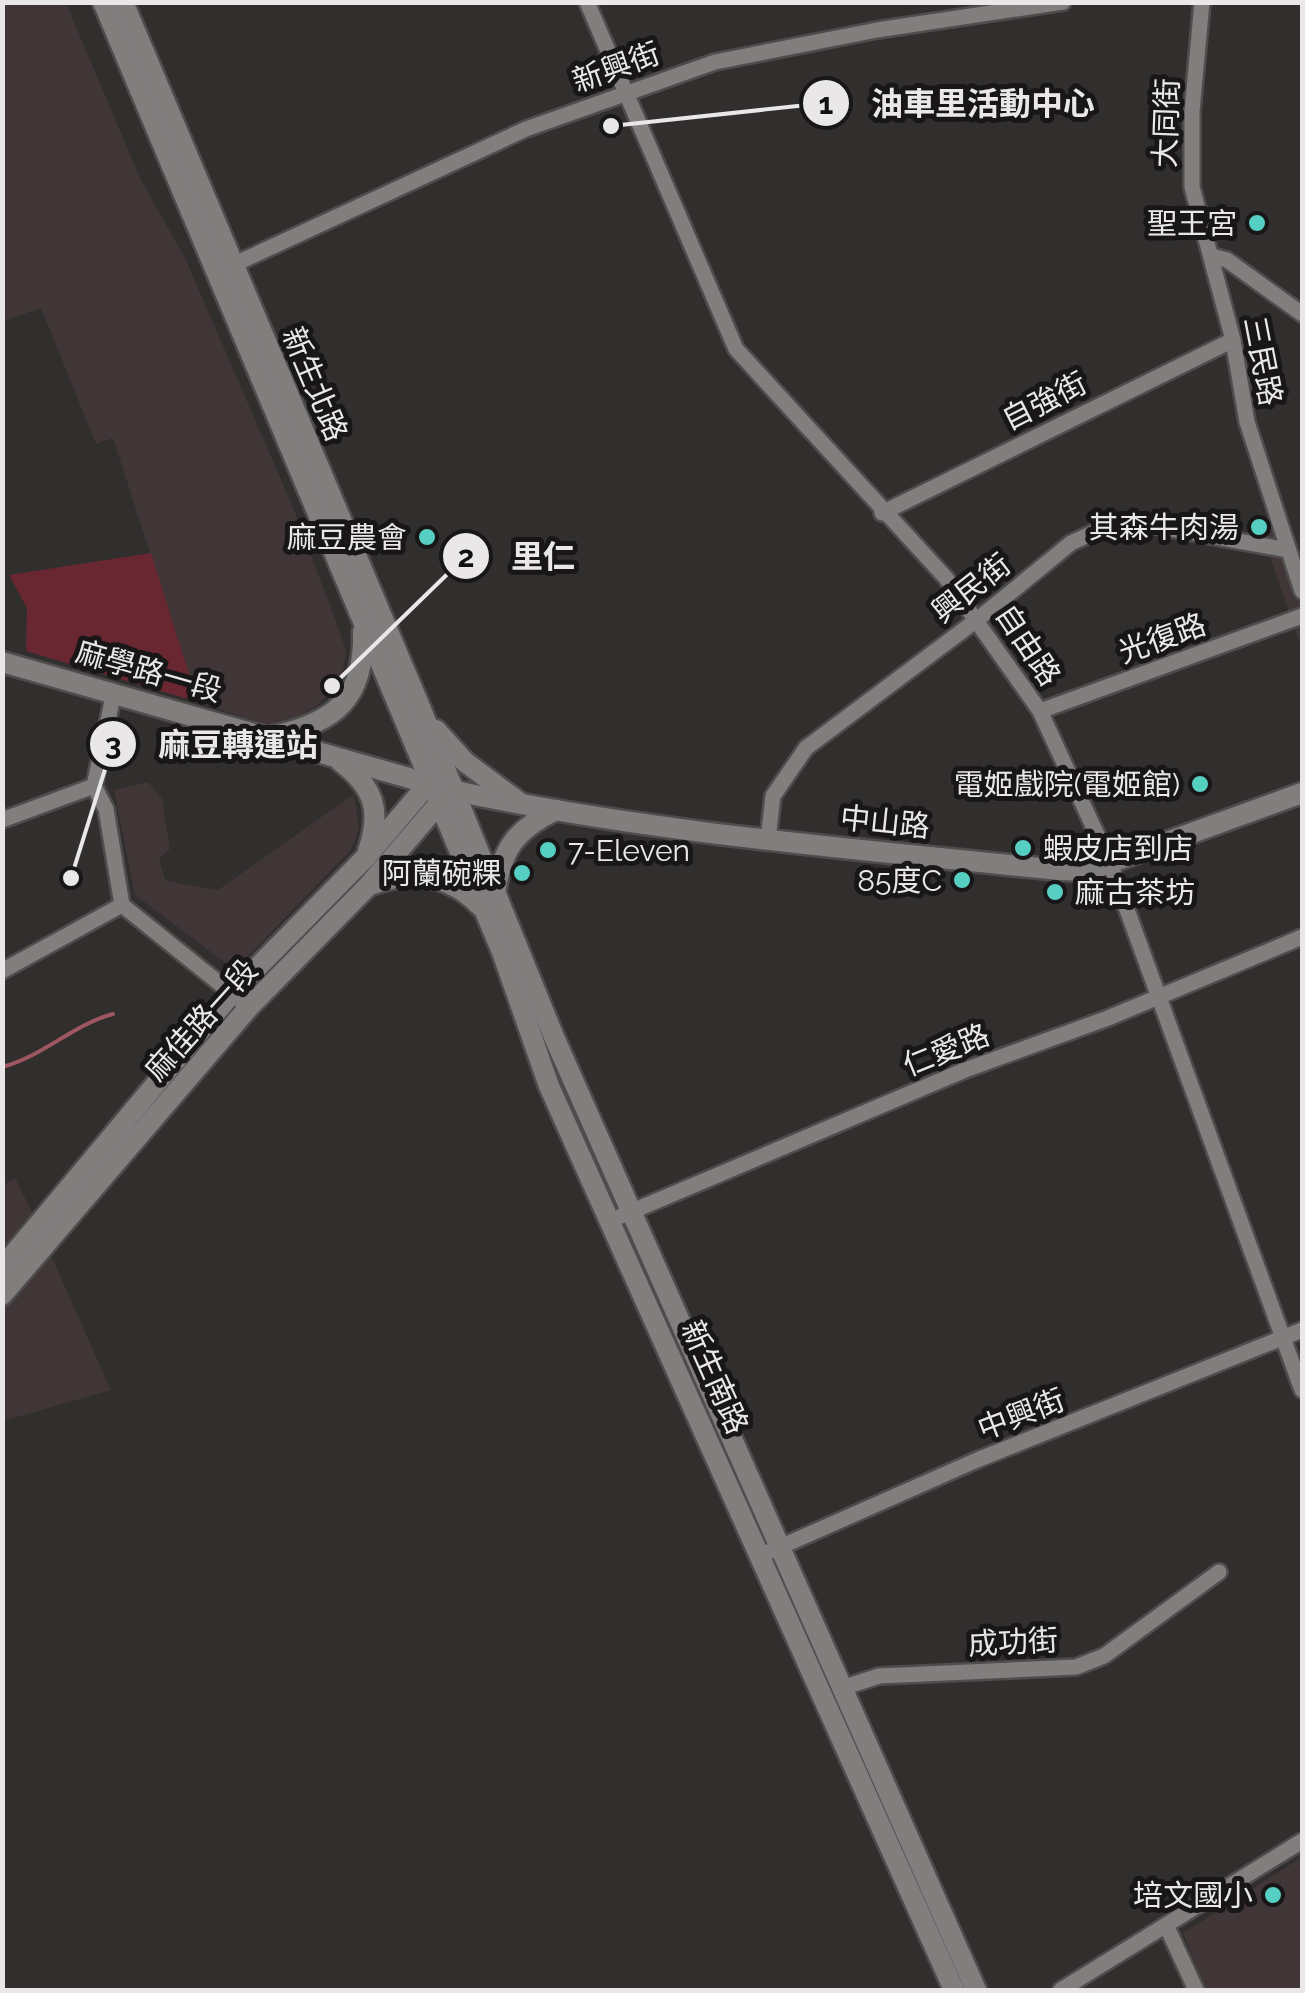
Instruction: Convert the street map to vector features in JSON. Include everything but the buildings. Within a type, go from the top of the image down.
[{"type":"main road","name":"新生北路","points":[[103,2],[420,707],[445,797]]},
{"type":"main road","name":"新生北路","points":[[123,2],[224,269],[429,784]]},
{"type":"main road","points":[[271,737],[328,717],[348,700],[358,681],[364,654],[363,620]]},
{"type":"main road","name":"麻學路一段","points":[[2,662],[429,784]]},
{"type":"main road","points":[[420,707],[445,743],[465,762],[525,806]]},
{"type":"main road","points":[[334,756],[359,776],[374,799],[374,832],[366,857]]},
{"type":"main road","name":"新生南路","points":[[429,784],[445,797],[621,1216],[771,1551],[954,1990]]},
{"type":"main road","name":"麻佳路一段","points":[[2,1268],[232,993],[366,857],[429,784]]},
{"type":"main road","name":"中山路","points":[[445,797],[768,839],[1072,871],[1110,863],[1302,793]]},
{"type":"main road","name":"麻佳路一段","points":[[2,1295],[249,1007],[368,886],[445,797]]},
{"type":"main road","points":[[368,886],[399,874],[442,880],[489,903],[510,841],[522,828],[556,810]]},
{"type":"main road","name":"新生南路","points":[[771,1551],[842,1688],[976,1990]]},
{"type":"street","name":"自由路","points":[[587,2],[736,349],[795,409],[882,514],[946,578],[1040,711],[1110,863],[1302,1390]]},
{"type":"street","name":"新興街","points":[[224,269],[526,128],[742,54],[1062,2]]},
{"type":"street","name":"大同街","points":[[1202,2],[1190,166],[1195,203],[1212,256]]},
{"type":"street","points":[[1212,256],[1226,260],[1302,314]]},
{"type":"street","name":"三民路","points":[[1212,256],[1247,422],[1302,591]]},
{"type":"street","name":"自強街","points":[[882,514],[1232,340]]},
{"type":"street","name":"興民街","points":[[768,839],[772,796],[806,748],[1072,543],[1118,524],[1144,524],[1288,550]]},
{"type":"street","name":"光復路","points":[[1040,711],[1302,616]]},
{"type":"street","points":[[114,692],[94,786],[106,809],[122,905],[249,1007]]},
{"type":"street","points":[[2,820],[94,786]]},
{"type":"street","points":[[2,971],[122,905]]},
{"type":"street","name":"仁愛路","points":[[621,1216],[965,1070],[1302,937]]},
{"type":"street","name":"中興街","points":[[771,1551],[976,1460],[1302,1330]]},
{"type":"street","name":"成功街","points":[[842,1688],[880,1676],[1076,1667],[1104,1656],[1219,1572]]},
{"type":"street","points":[[1061,1990],[1302,1841]]},
{"type":"street","points":[[1166,1925],[1196,1990]]},
{"type":"shaded area","points":[[3,3],[66,3],[139,176],[186,260],[294,510],[340,632],[346,651],[340,685],[314,708],[275,729],[198,702],[113,438],[96,444],[41,308],[3,321]]},
{"type":"shaded area","points":[[1285,512],[1302,562],[1302,649],[1258,522]]},
{"type":"shaded area","points":[[151,553],[198,702],[26,651],[27,608],[9,575]]},
{"type":"shaded area","points":[[148,782],[162,799],[170,849],[159,859],[165,880],[182,884],[218,890],[354,794],[359,828],[351,850],[235,970],[135,895],[114,790]]},
{"type":"shaded area","points":[[15,1178],[36,1220],[3,1258],[3,1185]]},
{"type":"shaded area","points":[[49,1251],[111,1390],[3,1421],[3,1309]]},
{"type":"shaded area","name":"培文國小","points":[[1302,1857],[1302,1990],[1206,1990],[1183,1933]]},
{"type":"waterway","points":[[2,1067],[113,1014]]},
{"type":"place","name":"油車里活動中心","points":[[611,126]]},
{"type":"place","name":"聖王宮","points":[[1257,223]]},
{"type":"place","name":"其森牛肉湯","points":[[1259,527]]},
{"type":"place","name":"麻豆農會","points":[[427,537]]},
{"type":"place","name":"里仁","points":[[332,686]]},
{"type":"place","name":"電姬戲院(電姬館)","points":[[1200,784]]},
{"type":"place","name":"蝦皮店到店","points":[[1023,848]]},
{"type":"place","name":"7-Eleven","points":[[548,850]]},
{"type":"place","name":"阿蘭碗粿","points":[[522,873]]},
{"type":"place","name":"麻豆轉運站","points":[[71,878]]},
{"type":"place","name":"85度C","points":[[962,880]]},
{"type":"place","name":"麻古茶坊","points":[[1055,892]]},
{"type":"place","name":"培文國小","points":[[1273,1895]]}]
